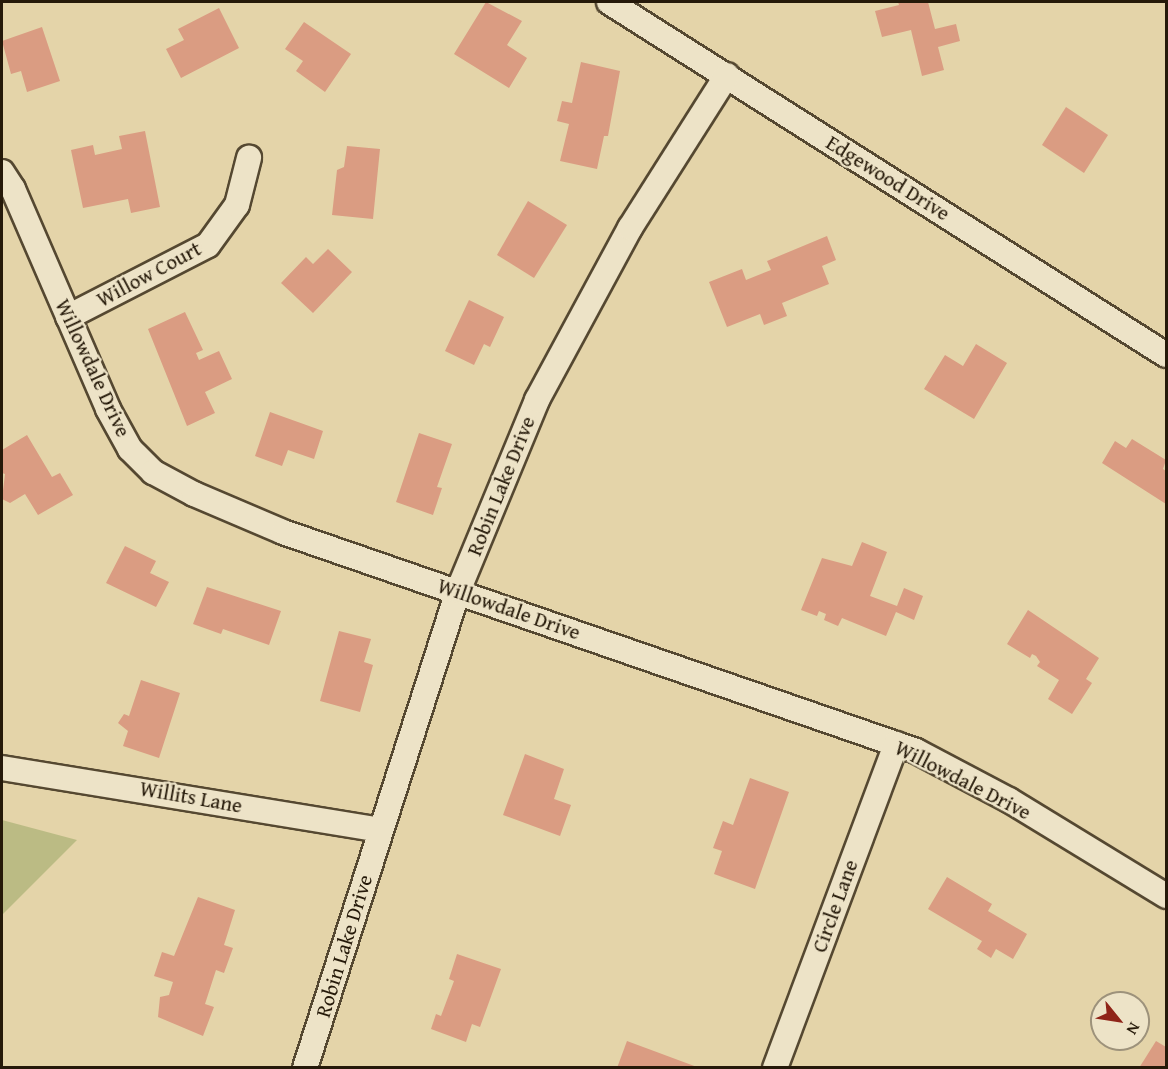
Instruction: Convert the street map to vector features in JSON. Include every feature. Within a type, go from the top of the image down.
[{"type":"street","name":"Edgewood Drive","points":[[609,2],[1167,355]]},
{"type":"street","name":"Robin Lake Drive","points":[[305,1068],[379,830],[458,591],[537,400],[630,228],[727,75]]},
{"type":"street","name":"Willow Court","points":[[68,316],[208,245],[237,205],[249,158]]},
{"type":"street","name":"Willowdale Drive","points":[[2,172],[13,189],[108,409],[130,448],[153,472],[194,495],[283,532],[896,744],[1009,800],[1167,896]]},
{"type":"street","name":"Circle Lane","points":[[775,1068],[896,744]]},
{"type":"street","name":"Willits Lane","points":[[2,768],[379,830]]},
{"type":"green space","points":[[2,820],[77,840],[2,915]]},
{"type":"building","points":[[486,2],[522,21],[507,45],[527,58],[509,88],[454,54]]},
{"type":"building","points":[[898,2],[928,2],[935,29],[956,24],[960,41],[938,47],[944,70],[922,76],[911,30],[882,37],[875,11],[899,5]]},
{"type":"building","points":[[219,8],[239,48],[181,78],[166,49],[184,40],[178,29]]},
{"type":"building","points":[[304,22],[351,54],[325,92],[296,71],[303,61],[285,49]]},
{"type":"building","points":[[42,27],[60,81],[27,92],[21,71],[11,74],[2,41]]},
{"type":"building","points":[[581,62],[620,71],[608,136],[604,136],[597,169],[560,161],[569,124],[557,121],[562,101],[572,103]]},
{"type":"building","points":[[1066,107],[1108,135],[1084,173],[1042,145]]},
{"type":"building","points":[[145,131],[160,207],[131,213],[128,199],[83,208],[71,150],[93,145],[95,155],[122,149],[119,136]]},
{"type":"building","points":[[347,146],[380,149],[373,219],[332,215],[337,170],[344,167]]},
{"type":"building","points":[[528,201],[567,225],[534,278],[497,255]]},
{"type":"building","points":[[827,236],[836,260],[822,266],[829,284],[782,303],[787,316],[764,325],[760,314],[727,327],[709,282],[742,269],[746,280],[771,270],[767,261]]},
{"type":"building","points":[[328,249],[352,272],[313,313],[281,283],[306,257],[313,264]]},
{"type":"building","points":[[469,300],[504,317],[490,347],[484,344],[474,365],[445,351]]},
{"type":"building","points":[[185,312],[203,350],[196,353],[199,360],[219,351],[232,379],[205,392],[215,413],[187,426],[148,329]]},
{"type":"building","points":[[976,344],[1007,363],[974,419],[924,389],[945,355],[963,366]]},
{"type":"building","points":[[270,412],[323,431],[314,459],[288,450],[282,466],[255,456]]},
{"type":"building","points":[[419,433],[452,444],[437,487],[442,488],[433,515],[396,502]]},
{"type":"building","points":[[27,435],[52,477],[60,473],[73,495],[38,515],[25,494],[10,503],[2,499],[5,474],[2,473],[2,450]]},
{"type":"building","points":[[1132,439],[1166,460],[1163,469],[1166,471],[1166,504],[1102,463],[1115,441],[1126,448]]},
{"type":"building","points":[[862,542],[887,552],[870,596],[897,606],[904,588],[923,596],[914,620],[896,612],[886,636],[842,618],[838,626],[824,620],[826,614],[819,611],[817,616],[801,610],[822,558],[852,566]]},
{"type":"building","points":[[125,546],[156,561],[150,573],[169,582],[156,607],[106,583]]},
{"type":"building","points":[[207,587],[281,611],[269,645],[223,629],[221,634],[193,624]]},
{"type":"building","points":[[1028,610],[1099,658],[1086,679],[1092,683],[1072,714],[1048,699],[1059,680],[1037,666],[1040,662],[1036,656],[1032,654],[1030,658],[1007,644]]},
{"type":"building","points":[[339,631],[371,639],[364,662],[373,665],[360,712],[320,701]]},
{"type":"building","points":[[141,680],[180,693],[159,758],[123,746],[128,731],[118,723],[124,714],[129,716]]},
{"type":"building","points":[[525,754],[564,769],[554,799],[571,805],[560,836],[503,815]]},
{"type":"building","points":[[750,778],[789,792],[755,889],[714,874],[722,851],[713,848],[723,821],[733,825]]},
{"type":"building","points":[[947,877],[992,904],[988,911],[1027,934],[1013,959],[996,949],[991,958],[977,949],[982,941],[928,909]]},
{"type":"building","points":[[198,897],[235,910],[224,945],[233,948],[224,973],[216,970],[205,1004],[214,1007],[203,1036],[158,1017],[160,997],[169,995],[173,982],[154,976],[162,952],[174,956]]},
{"type":"building","points":[[457,954],[501,969],[480,1027],[472,1024],[466,1042],[431,1029],[436,1014],[441,1016],[454,981],[449,979]]},
{"type":"building","points":[[627,1041],[697,1067],[697,1068],[617,1068]]},
{"type":"building","points":[[1156,1041],[1166,1047],[1166,1068],[1139,1068]]}]
